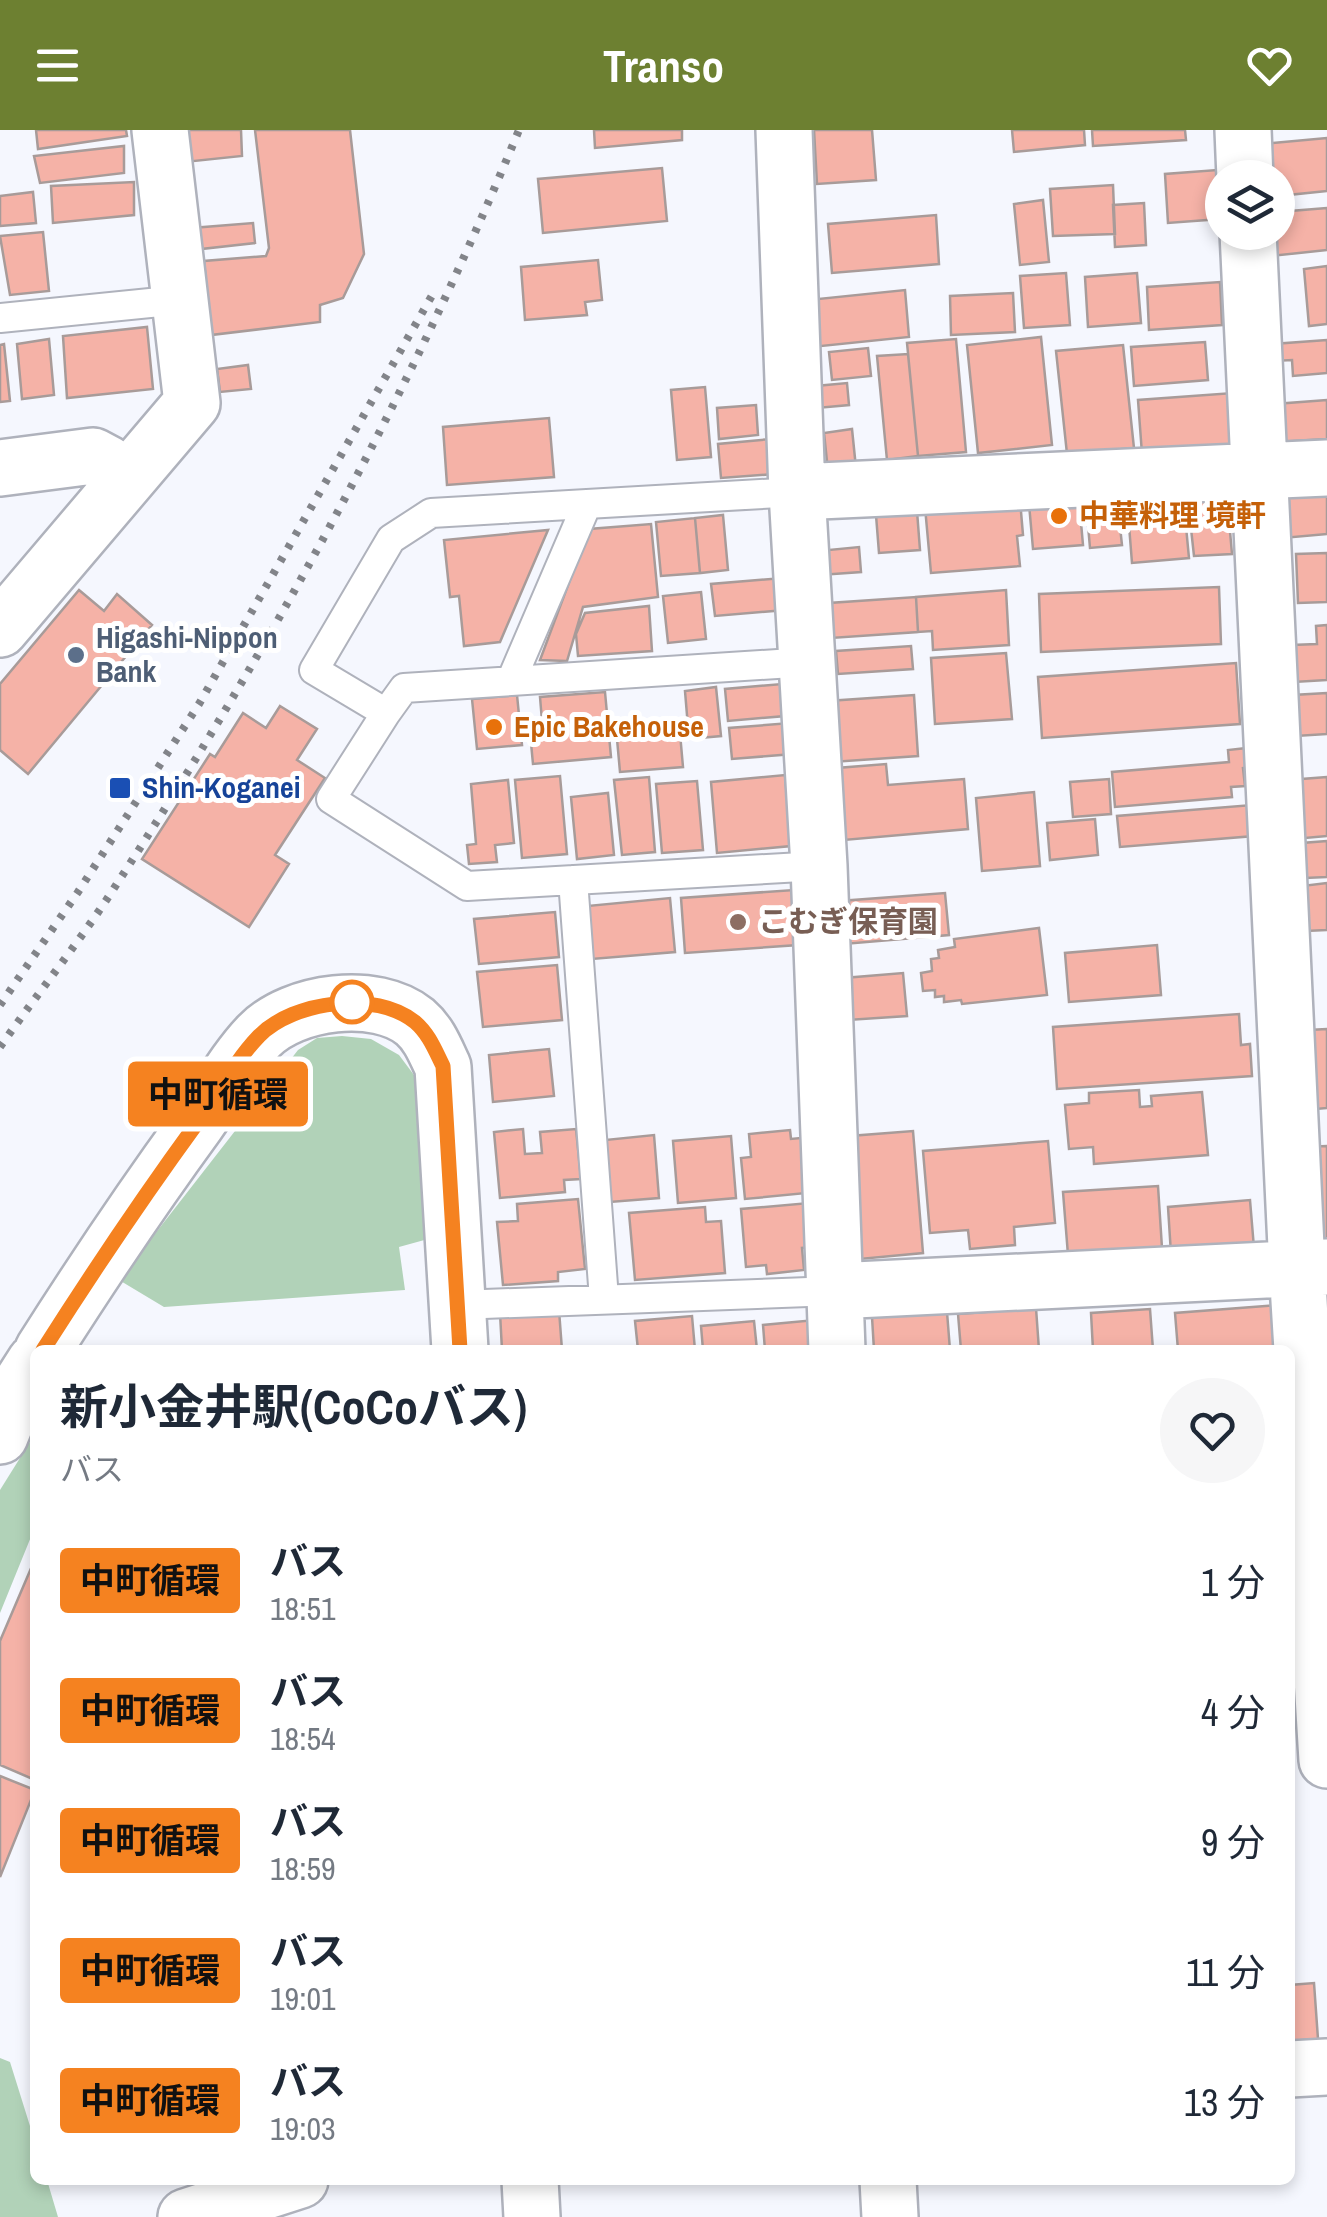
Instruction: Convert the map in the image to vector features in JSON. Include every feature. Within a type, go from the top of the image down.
[{"type":"street","points":[[0,629],[192,403],[160,130]]},
{"type":"street","points":[[784,130],[837,1345]]},
{"type":"street","points":[[1243,130],[1245,160]]},
{"type":"street","points":[[1249,250],[1312,1267],[1327,1760]]},
{"type":"street","points":[[0,468],[93,456],[108,464],[123,484]]},
{"type":"street","points":[[797,492],[1327,468]]},
{"type":"street","points":[[50,1345],[137,1207],[260,1034],[302,1010],[352,1002],[412,1020],[430,1038],[443,1066],[459,1327]]},
{"type":"street","points":[[835,1291],[1312,1267]]},
{"type":"street","points":[[0,1436],[30,1378]]},
{"type":"street","points":[[1295,2068],[1327,2067]]},
{"type":"street","points":[[186,2217],[285,2185]]},
{"type":"street","points":[[530,2185],[532,2217]]},
{"type":"street","points":[[888,2185],[890,2217]]},
{"type":"lane","points":[[0,318],[180,300]]},
{"type":"lane","points":[[386,713],[314,670],[391,539],[430,513],[797,492]]},
{"type":"lane","points":[[511,682],[587,504]]},
{"type":"lane","points":[[808,662],[404,688],[331,799],[467,886],[819,866]]},
{"type":"lane","points":[[573,880],[604,1299]]},
{"type":"lane","points":[[459,1327],[604,1299],[835,1291]]},
{"type":"green space","points":[[317,1038],[371,1039],[399,1055],[417,1079],[428,1239],[399,1247],[405,1290],[164,1307],[119,1280],[298,1050]]},
{"type":"green space","points":[[30,1442],[30,1539],[0,1613],[0,1490]]},
{"type":"green space","points":[[0,2058],[10,2062],[30,2126],[30,2185],[48,2185],[58,2217],[0,2217]]},
{"type":"building","points":[[36,130],[126,130],[127,136],[38,149]]},
{"type":"building","points":[[181,130],[241,130],[242,156],[185,162]]},
{"type":"building","points":[[255,130],[350,130],[364,254],[343,298],[320,305],[320,322],[211,335],[204,261],[266,256],[269,248]]},
{"type":"building","points":[[594,130],[682,130],[682,140],[595,148]]},
{"type":"building","points":[[814,130],[872,130],[876,180],[817,184]]},
{"type":"building","points":[[1012,130],[1084,130],[1085,145],[1014,152]]},
{"type":"building","points":[[1092,130],[1185,130],[1186,140],[1093,146]]},
{"type":"building","points":[[1327,138],[1327,191],[1295,194],[1295,160],[1262,160],[1261,144]]},
{"type":"building","points":[[124,146],[124,173],[40,183],[34,156]]},
{"type":"building","points":[[662,168],[667,221],[543,233],[538,179]]},
{"type":"building","points":[[1205,171],[1205,220],[1168,223],[1165,174]]},
{"type":"building","points":[[134,182],[134,215],[53,223],[51,186]]},
{"type":"building","points":[[1113,185],[1115,234],[1053,236],[1050,189]]},
{"type":"building","points":[[33,192],[36,223],[0,226],[0,196]]},
{"type":"building","points":[[1043,200],[1049,262],[1020,265],[1014,204]]},
{"type":"building","points":[[1144,203],[1146,245],[1115,247],[1113,205]]},
{"type":"building","points":[[1327,208],[1327,250],[1271,256],[1270,250],[1295,250],[1295,211]]},
{"type":"building","points":[[936,215],[939,264],[832,273],[828,224]]},
{"type":"building","points":[[253,223],[255,243],[192,250],[192,228]]},
{"type":"building","points":[[43,232],[49,291],[10,295],[0,236]]},
{"type":"building","points":[[598,260],[602,300],[585,302],[587,315],[525,320],[521,267]]},
{"type":"building","points":[[1327,266],[1327,324],[1309,326],[1304,269]]},
{"type":"building","points":[[1066,273],[1070,325],[1024,328],[1020,276]]},
{"type":"building","points":[[1137,273],[1141,323],[1088,327],[1085,277]]},
{"type":"building","points":[[1220,282],[1222,325],[1149,330],[1147,287]]},
{"type":"building","points":[[905,290],[909,337],[812,347],[808,300]]},
{"type":"building","points":[[1013,293],[1015,332],[951,335],[950,296]]},
{"type":"building","points":[[147,327],[153,389],[67,398],[63,336]]},
{"type":"building","points":[[1041,337],[1052,445],[978,453],[967,345]]},
{"type":"building","points":[[49,339],[54,395],[22,399],[17,344]]},
{"type":"building","points":[[956,339],[966,452],[918,456],[907,343]]},
{"type":"building","points":[[1327,340],[1327,373],[1293,376],[1292,360],[1274,361],[1273,344]]},
{"type":"building","points":[[1205,342],[1208,380],[1134,386],[1131,347]]},
{"type":"building","points":[[4,344],[10,401],[0,402],[0,345]]},
{"type":"building","points":[[1123,345],[1134,448],[1067,454],[1056,351]]},
{"type":"building","points":[[868,348],[871,376],[832,380],[829,352]]},
{"type":"building","points":[[908,354],[918,456],[887,460],[877,356]]},
{"type":"building","points":[[248,365],[251,389],[220,392],[217,369]]},
{"type":"building","points":[[847,383],[849,405],[817,408],[816,386]]},
{"type":"building","points":[[705,387],[711,457],[677,460],[671,390]]},
{"type":"building","points":[[1233,393],[1237,446],[1142,454],[1138,400]]},
{"type":"building","points":[[1327,400],[1327,439],[1277,442],[1275,404]]},
{"type":"building","points":[[756,405],[758,435],[719,439],[717,408]]},
{"type":"building","points":[[549,418],[554,477],[447,485],[443,427]]},
{"type":"building","points":[[852,429],[856,468],[828,471],[824,433]]},
{"type":"building","points":[[771,439],[774,474],[721,478],[718,444]]},
{"type":"building","points":[[1327,485],[1327,534],[1283,538],[1279,490]]},
{"type":"building","points":[[1183,495],[1189,558],[1132,563],[1127,500]]},
{"type":"building","points":[[1227,497],[1232,554],[1194,556],[1188,501]]},
{"type":"building","points":[[1117,499],[1122,545],[1090,548],[1086,502]]},
{"type":"building","points":[[1020,500],[1020,566],[931,573],[925,507]]},
{"type":"building","points":[[1079,500],[1083,545],[1033,549],[1029,504]]},
{"type":"building","points":[[917,511],[920,550],[879,553],[876,515]]},
{"type":"building","points":[[723,515],[728,570],[700,573],[695,518]]},
{"type":"building","points":[[695,518],[700,573],[661,576],[656,522]]},
{"type":"building","points":[[651,524],[658,597],[583,607],[567,661],[540,660],[589,529]]},
{"type":"building","points":[[548,530],[500,642],[464,646],[459,596],[450,597],[444,540]]},
{"type":"building","points":[[859,547],[861,572],[820,575],[818,551]]},
{"type":"building","points":[[1327,553],[1327,602],[1298,603],[1296,554]]},
{"type":"building","points":[[782,578],[785,610],[715,616],[711,584]]},
{"type":"building","points":[[1219,587],[1221,644],[1041,652],[1039,594]]},
{"type":"building","name":"Higashi-Nippon Bank","points":[[79,590],[104,611],[117,594],[152,625],[28,774],[0,750],[0,684]]},
{"type":"building","points":[[1006,590],[1009,645],[933,650],[932,631],[918,632],[916,597]]},
{"type":"building","points":[[701,592],[706,639],[668,643],[663,596]]},
{"type":"building","points":[[916,597],[918,632],[831,638],[829,603]]},
{"type":"building","points":[[649,606],[652,651],[578,656],[576,634],[585,613]]},
{"type":"building","points":[[1327,625],[1327,680],[1294,682],[1292,645],[1317,644],[1316,626]]},
{"type":"building","points":[[911,646],[913,669],[838,674],[836,651]]},
{"type":"building","points":[[1006,653],[1012,719],[935,724],[931,658]]},
{"type":"building","points":[[1236,663],[1240,724],[1042,738],[1038,677]]},
{"type":"building","points":[[782,684],[785,716],[728,721],[725,689]]},
{"type":"building","points":[[716,687],[721,736],[689,739],[685,691]]},
{"type":"building","points":[[605,692],[611,757],[533,764],[529,722],[542,721],[540,697]]},
{"type":"building","points":[[1327,693],[1327,734],[1296,736],[1293,695]]},
{"type":"building","points":[[517,695],[522,745],[477,749],[472,699]]},
{"type":"building","points":[[914,695],[918,756],[832,762],[828,701]]},
{"type":"building","points":[[280,706],[317,729],[297,760],[325,778],[275,855],[289,864],[249,927],[142,859],[210,754],[215,757],[243,713],[266,728]]},
{"type":"building","points":[[679,722],[683,767],[620,772],[616,728]]},
{"type":"building","points":[[790,723],[793,754],[732,759],[729,728]]},
{"type":"building","points":[[1256,747],[1258,766],[1243,768],[1245,786],[1231,787],[1232,797],[1115,807],[1112,772],[1229,762],[1228,750]]},
{"type":"building","points":[[886,764],[888,785],[964,779],[968,829],[844,840],[837,768]]},
{"type":"building","points":[[785,775],[791,846],[717,853],[711,782]]},
{"type":"building","points":[[560,776],[567,854],[522,858],[515,780]]},
{"type":"building","points":[[649,777],[655,852],[622,855],[614,780]]},
{"type":"building","points":[[1327,777],[1327,836],[1294,839],[1289,780]]},
{"type":"building","points":[[1109,779],[1111,814],[1073,817],[1070,782]]},
{"type":"building","points":[[508,780],[514,843],[495,845],[497,862],[469,864],[467,845],[476,844],[471,784]]},
{"type":"building","points":[[697,781],[703,850],[662,853],[656,784]]},
{"type":"building","points":[[1034,792],[1040,866],[982,871],[976,798]]},
{"type":"building","points":[[608,793],[614,855],[577,859],[571,797]]},
{"type":"building","points":[[1252,805],[1254,836],[1120,847],[1117,816]]},
{"type":"building","points":[[1095,819],[1098,855],[1050,860],[1047,823]]},
{"type":"building","points":[[1327,841],[1327,877],[1305,878],[1302,843]]},
{"type":"building","points":[[1327,883],[1327,930],[1306,931],[1302,886]]},
{"type":"building","points":[[794,890],[798,945],[685,953],[681,898]]},
{"type":"building","points":[[945,893],[949,935],[844,944],[840,901]]},
{"type":"building","points":[[670,898],[675,952],[592,959],[587,906]]},
{"type":"building","points":[[555,912],[559,957],[479,964],[474,919]]},
{"type":"building","points":[[1039,928],[1047,995],[962,1004],[961,1000],[944,1002],[944,996],[935,997],[935,990],[923,991],[921,973],[932,971],[931,959],[939,958],[938,950],[955,947],[954,939]]},
{"type":"building","points":[[1157,945],[1161,995],[1069,1002],[1065,953]]},
{"type":"building","points":[[557,965],[562,1020],[483,1027],[477,972]]},
{"type":"building","points":[[903,973],[907,1016],[848,1020],[844,978]]},
{"type":"building","points":[[1239,1014],[1241,1045],[1250,1044],[1252,1076],[1057,1089],[1053,1027]]},
{"type":"building","points":[[1327,1029],[1327,1108],[1316,1109],[1309,1030]]},
{"type":"building","points":[[549,1049],[554,1096],[493,1102],[489,1055]]},
{"type":"building","points":[[1139,1090],[1140,1107],[1152,1106],[1151,1096],[1202,1092],[1208,1155],[1094,1164],[1093,1147],[1069,1149],[1065,1105],[1089,1103],[1089,1093]]},
{"type":"building","points":[[523,1129],[525,1154],[542,1153],[540,1132],[576,1129],[581,1179],[564,1180],[565,1192],[500,1198],[494,1132]]},
{"type":"building","points":[[790,1130],[791,1139],[811,1137],[817,1192],[745,1199],[741,1158],[751,1157],[749,1134]]},
{"type":"building","points":[[913,1131],[923,1253],[860,1259],[850,1136]]},
{"type":"building","points":[[654,1135],[659,1198],[610,1202],[605,1140]]},
{"type":"building","points":[[731,1136],[736,1198],[678,1203],[673,1141]]},
{"type":"building","points":[[1048,1141],[1055,1223],[1014,1227],[1015,1245],[970,1249],[968,1230],[930,1233],[923,1151]]},
{"type":"building","points":[[1327,1146],[1327,1248],[1315,1249],[1306,1147]]},
{"type":"building","points":[[1158,1186],[1162,1248],[1068,1255],[1063,1192]]},
{"type":"building","points":[[578,1199],[585,1269],[558,1272],[558,1281],[503,1285],[497,1222],[518,1221],[517,1204]]},
{"type":"building","points":[[1250,1200],[1254,1248],[1171,1254],[1168,1207]]},
{"type":"building","points":[[809,1203],[814,1247],[802,1248],[804,1270],[767,1274],[766,1265],[746,1267],[741,1209]]},
{"type":"building","points":[[705,1207],[706,1222],[721,1221],[725,1273],[635,1280],[629,1213]]},
{"type":"building","points":[[1277,1305],[1280,1345],[1178,1345],[1175,1313]]},
{"type":"building","points":[[1036,1308],[1039,1345],[961,1345],[958,1314]]},
{"type":"building","points":[[1150,1309],[1153,1345],[1093,1345],[1091,1313]]},
{"type":"building","points":[[559,1310],[562,1345],[502,1345],[500,1313]]},
{"type":"building","points":[[947,1312],[950,1345],[874,1345],[872,1317]]},
{"type":"building","points":[[692,1316],[695,1345],[637,1345],[635,1321]]},
{"type":"building","points":[[815,1320],[818,1345],[765,1345],[763,1325]]},
{"type":"building","points":[[754,1321],[756,1345],[703,1345],[701,1326]]},
{"type":"building","points":[[30,1571],[30,1778],[0,1765],[0,1641]]},
{"type":"building","points":[[0,1776],[30,1788],[30,1802],[0,1877]]},
{"type":"building","points":[[1314,1983],[1318,2039],[1295,2041],[1295,1985]]},
{"type":"railway","points":[[0,1047],[107,899],[278,619],[382,428],[476,231],[519,130]]},
{"type":"railway","points":[[0,1005],[199,704],[434,292]]},
{"type":"bus line","name":"中町循環","points":[[46,1345],[87,1280],[260,1034],[302,1010],[352,1002],[412,1020],[430,1038],[443,1066],[460,1345]]},
{"type":"place","name":"中華料理 境軒","points":[[1059,516]]},
{"type":"place","name":"Higashi-Nippon Bank","points":[[76,655]]},
{"type":"place","name":"Epic Bakehouse","points":[[494,727]]},
{"type":"place","name":"Shin-Koganei","points":[[120,788]]},
{"type":"place","name":"こむぎ保育園","points":[[738,922]]}]
